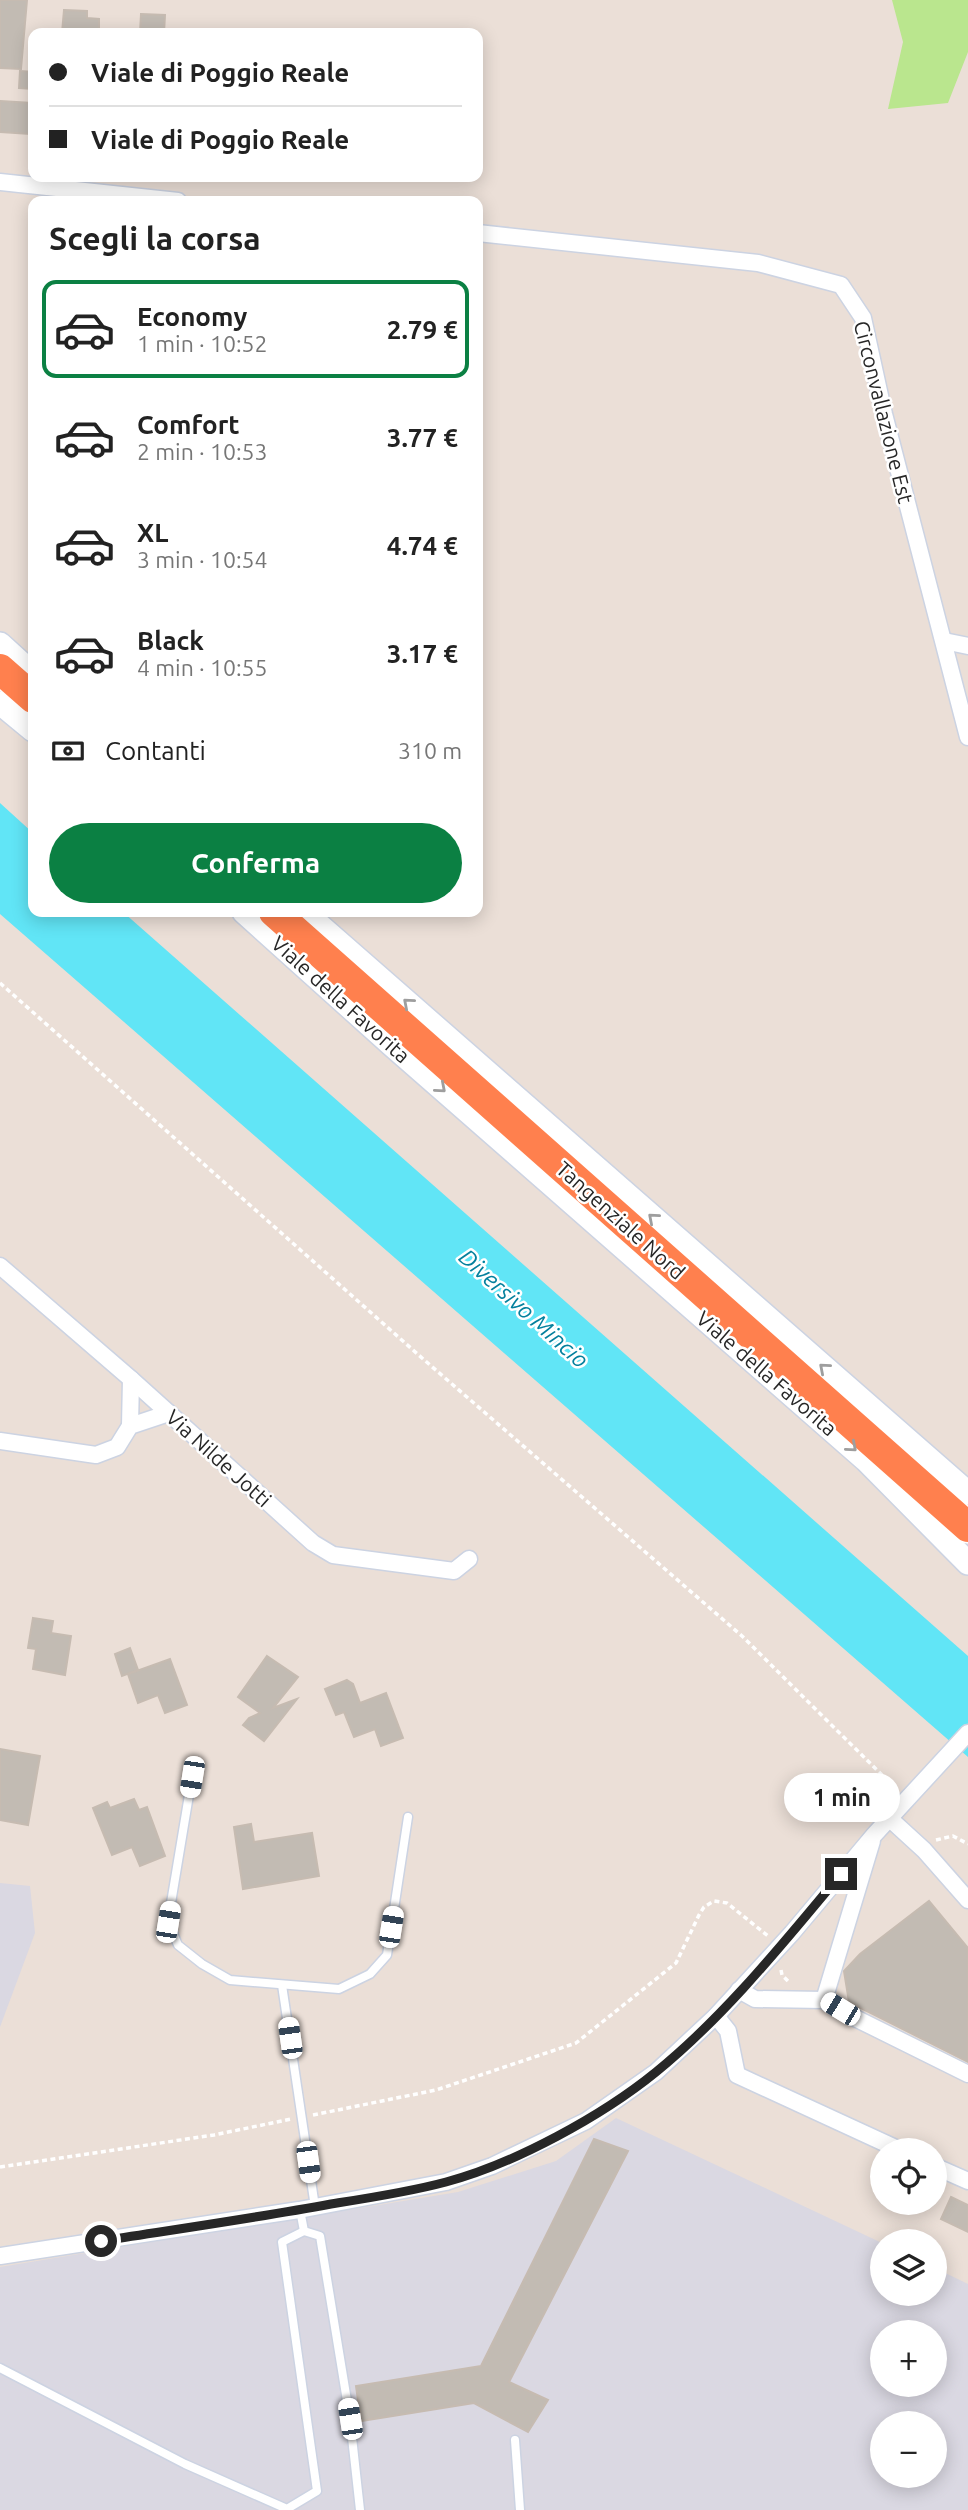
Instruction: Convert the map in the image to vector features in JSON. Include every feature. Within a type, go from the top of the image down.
[{"type":"highway","points":[[0,668],[28,693]]},
{"type":"highway","name":"Tangenziale Nord","points":[[280,917],[968,1527]]},
{"type":"main road","points":[[0,644],[28,669]]},
{"type":"main road","points":[[0,703],[28,726]]},
{"type":"main road","name":"Viale della Favorita","points":[[250,917],[403,1055],[866,1460],[968,1563]]},
{"type":"main road","name":"Viale della Favorita","points":[[310,917],[968,1493]]},
{"type":"street","points":[[0,182],[131,196]]},
{"type":"street","name":"Circonvallazione Est","points":[[483,234],[758,263],[841,285],[863,318],[884,414],[968,737]]},
{"type":"street","points":[[944,641],[968,646]]},
{"type":"street","name":"Via Nilde Jotti","points":[[0,1266],[131,1379],[313,1543],[333,1555],[454,1571],[469,1559]]},
{"type":"street","points":[[0,1441],[96,1455],[117,1447],[130,1426],[131,1379]]},
{"type":"street","points":[[130,1426],[169,1413]]},
{"type":"street","points":[[0,2256],[307,2209],[446,2182],[514,2156],[596,2114],[656,2071],[716,2016],[739,1990],[787,1949],[874,1835],[968,1733]]},
{"type":"street","points":[[889,1818],[924,1850],[968,1900]]},
{"type":"street","points":[[824,2000],[874,1835]]},
{"type":"street","points":[[739,1990],[755,1999],[824,2000],[968,2074]]},
{"type":"street","points":[[716,2016],[728,2031],[737,2075],[874,2138]]},
{"type":"street","points":[[947,2172],[968,2181]]},
{"type":"lane","points":[[192,1777],[168,1922],[178,1945],[202,1964],[230,1980],[339,1989],[370,1974],[387,1955],[408,1817]]},
{"type":"lane","points":[[282,1985],[301,2117],[307,2209],[304,2231]]},
{"type":"lane","points":[[0,2368],[185,2464],[288,2509],[317,2491],[282,2242],[304,2231],[320,2236],[350,2419],[360,2510]]},
{"type":"lane","points":[[515,2440],[520,2510]]},
{"type":"path","points":[[0,983],[432,1367],[742,1636],[836,1732],[907,1799]]},
{"type":"path","points":[[924,1850],[934,1840],[953,1836],[968,1844]]},
{"type":"path","points":[[0,2167],[201,2137],[436,2090],[576,2043],[676,1963],[699,1915],[704,1907],[714,1901],[727,1903],[787,1949],[782,1970],[786,1981],[824,2000]]},
{"type":"shaded area","points":[[0,1883],[30,1886],[35,1933],[0,2027]]},
{"type":"shaded area","points":[[616,2118],[870,2237],[870,2306],[947,2306],[947,2274],[968,2284],[968,2510],[0,2510],[0,2267],[458,2192],[556,2161]]},
{"type":"green space","points":[[892,0],[968,0],[968,52],[948,103],[888,109],[903,42]]},
{"type":"water","name":"Diversivo Mincio","points":[[0,803],[28,828],[28,917],[129,917],[968,1656],[968,1757],[0,914]]},
{"type":"building","points":[[0,0],[27,0],[21,69],[0,68]]},
{"type":"building","points":[[64,10],[87,11],[87,18],[99,19],[99,28],[62,28]]},
{"type":"building","points":[[141,14],[165,15],[164,28],[140,28]]},
{"type":"building","points":[[20,71],[28,72],[28,89],[19,88]]},
{"type":"building","points":[[0,101],[28,103],[28,134],[0,132]]},
{"type":"building","points":[[33,1618],[53,1621],[51,1633],[71,1636],[65,1675],[33,1669],[36,1649],[28,1648]]},
{"type":"building","points":[[130,1648],[138,1670],[122,1676],[115,1654]]},
{"type":"building","points":[[267,1656],[298,1677],[273,1708],[297,1699],[264,1741],[243,1725],[249,1718],[260,1713],[238,1697]]},
{"type":"building","points":[[170,1659],[187,1705],[165,1713],[158,1695],[138,1703],[128,1674]]},
{"type":"building","points":[[347,1680],[353,1684],[360,1703],[386,1693],[403,1738],[381,1746],[375,1729],[354,1737],[344,1712],[336,1715],[325,1689]]},
{"type":"building","points":[[0,1749],[40,1756],[28,1825],[0,1820]]},
{"type":"building","points":[[134,1799],[139,1810],[147,1807],[165,1856],[140,1866],[132,1847],[112,1855],[93,1808],[107,1802],[110,1808]]},
{"type":"building","points":[[251,1824],[254,1842],[312,1833],[319,1876],[243,1889],[234,1827]]},
{"type":"building","points":[[929,1901],[968,1948],[968,2062],[849,2002],[844,1971],[860,1954]]},
{"type":"building","points":[[594,2139],[628,2151],[509,2382],[548,2400],[528,2432],[474,2403],[361,2421],[356,2386],[481,2366]]},
{"type":"building","points":[[951,2197],[968,2205],[968,2232],[941,2219],[943,2215],[947,2215]]},
{"type":"route","points":[[101,2241],[299,2210],[446,2182],[492,2166],[586,2121],[656,2071],[716,2016],[792,1933],[841,1874]]}]
